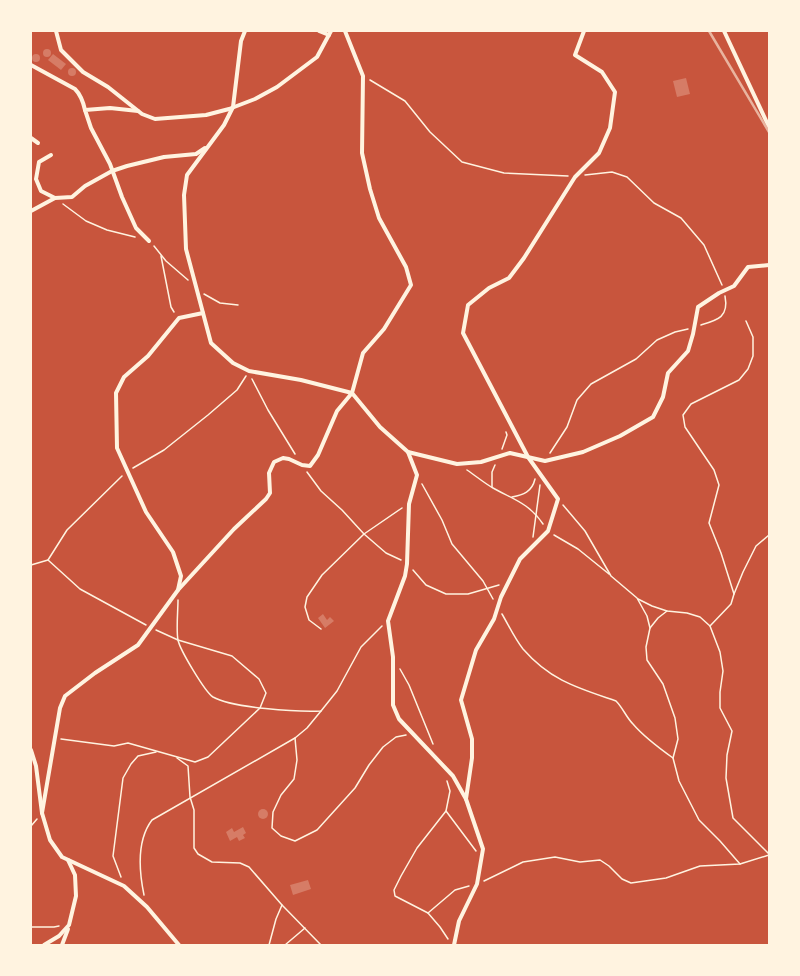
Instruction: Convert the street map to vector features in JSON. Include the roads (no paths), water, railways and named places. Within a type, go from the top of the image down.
[{"type":"street","points":[[56,31],[61,50],[83,72],[108,87],[142,114],[155,119],[206,114],[233,107],[255,99],[277,87],[317,57],[330,33],[320,31]]},
{"type":"street","points":[[245,31],[241,41],[233,107],[224,125],[187,175],[184,195],[186,249],[211,343],[233,363],[249,372],[301,380],[352,394],[380,427],[408,452],[417,475],[409,504],[407,564],[405,576],[388,620],[393,657],[393,705],[399,719],[453,776],[466,799],[483,849],[477,884],[459,921],[454,945]]},
{"type":"street","points":[[42,813],[60,708],[65,696],[95,673],[138,645],[178,590],[234,529],[266,499],[270,493],[269,473],[274,462],[283,458],[289,458],[302,465],[310,466],[318,455],[337,412],[352,394],[363,353],[384,329],[411,285],[406,267],[379,218],[370,189],[362,153],[363,76],[345,31]]},
{"type":"street","points":[[466,799],[472,758],[472,739],[461,700],[476,650],[494,618],[501,596],[520,559],[548,531],[558,499],[528,457],[463,334],[468,305],[489,288],[509,278],[524,258],[575,177],[599,153],[610,128],[615,92],[602,72],[575,55],[584,31]]},
{"type":"street","points":[[724,31],[769,127]]},
{"type":"street","points":[[31,65],[75,89],[80,94],[91,128],[112,171],[136,228],[149,241]]},
{"type":"street","points":[[84,110],[110,108],[138,111]]},
{"type":"street","points":[[31,138],[38,143]]},
{"type":"street","points":[[31,211],[55,198],[72,197],[97,178],[112,171],[164,157],[196,154],[210,144]]},
{"type":"street","points":[[51,155],[39,162],[36,179],[41,191],[55,198]]},
{"type":"street","points":[[408,452],[457,464],[481,462],[510,453],[545,461],[583,452],[620,436],[653,417],[663,397],[668,372],[688,352],[698,307],[724,290],[734,286],[748,267],[769,264]]},
{"type":"street","points":[[178,590],[181,576],[173,552],[146,512],[118,448],[116,393],[124,377],[148,356],[179,318],[203,313]]},
{"type":"street","points":[[31,750],[36,766],[42,813],[50,840],[62,857],[124,886],[147,907],[180,945]]},
{"type":"street","points":[[62,945],[69,925],[76,896],[76,875],[68,860]]},
{"type":"street","points":[[44,945],[59,936],[69,925]]},
{"type":"railway","points":[[709,31],[769,132]]}]
